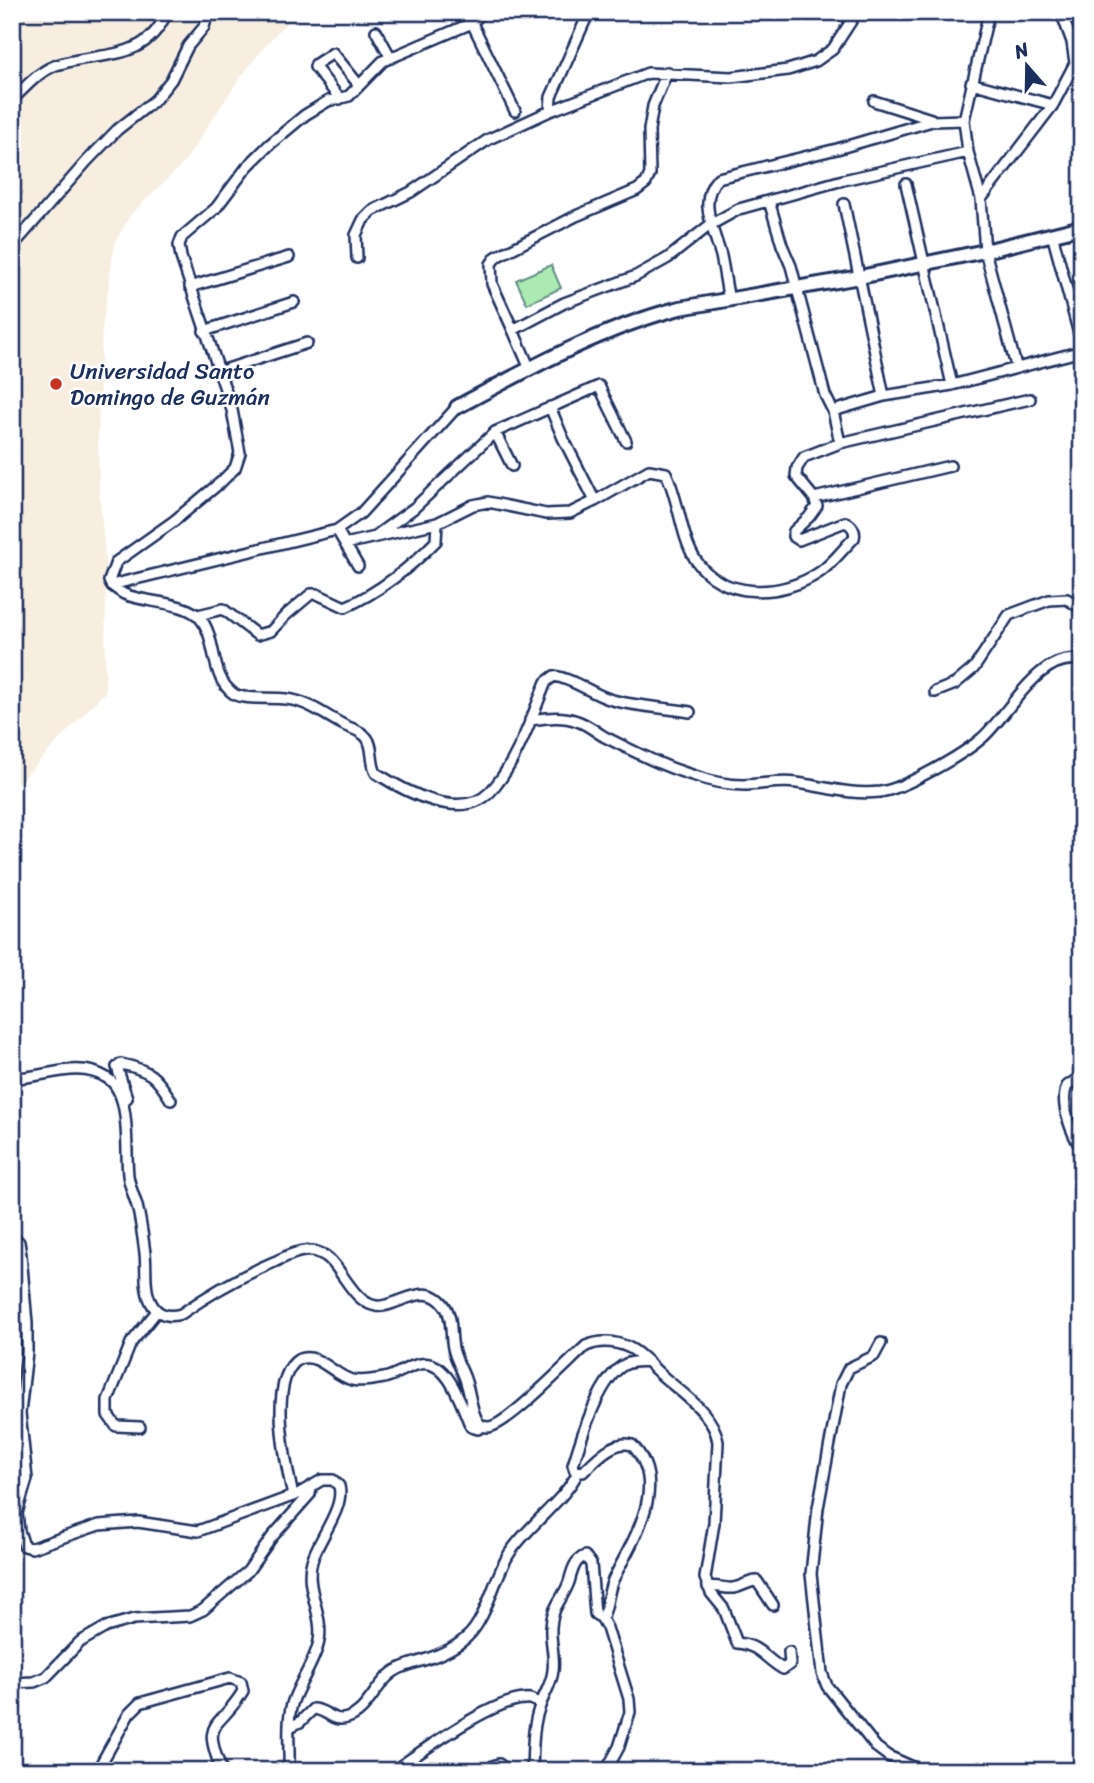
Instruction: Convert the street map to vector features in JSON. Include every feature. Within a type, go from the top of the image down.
[{"type":"street","points":[[12,100],[39,74],[58,64],[116,55],[145,41],[160,29],[167,12]]},
{"type":"street","points":[[12,247],[117,130],[155,100],[171,80],[188,46],[204,27],[208,12]]},
{"type":"street","points":[[111,585],[110,574],[116,562],[174,521],[221,482],[235,468],[240,453],[232,410],[181,257],[179,245],[182,237],[216,208],[247,167],[269,145],[319,106],[349,96],[376,66],[472,23],[482,12]]},
{"type":"street","points":[[550,111],[551,97],[589,12]]},
{"type":"street","points":[[357,258],[356,235],[363,220],[372,211],[411,192],[489,139],[550,111],[648,73],[731,76],[788,70],[816,61],[833,49],[858,12]]},
{"type":"street","points":[[989,12],[964,120],[968,152],[981,200],[985,251],[1016,366]]},
{"type":"street","points":[[981,200],[1053,105],[1075,63],[1065,20],[1058,12]]},
{"type":"street","points":[[472,23],[515,111]]},
{"type":"street","points":[[376,31],[391,58]]},
{"type":"street","points":[[340,99],[315,67],[316,64],[333,53],[359,85]]},
{"type":"street","points":[[530,369],[492,284],[491,264],[496,257],[646,183],[650,174],[649,130],[653,106],[667,72]]},
{"type":"street","points":[[971,83],[1053,105]]},
{"type":"street","points":[[874,101],[932,121]]},
{"type":"street","points":[[729,300],[721,256],[710,225],[708,195],[710,186],[718,178],[863,142],[932,121],[964,120]]},
{"type":"street","points":[[513,330],[564,303],[636,276],[668,258],[710,225],[739,209],[843,180],[968,152]]},
{"type":"street","points":[[906,184],[952,384]]},
{"type":"street","points":[[769,201],[825,395],[833,411],[839,443]]},
{"type":"street","points":[[844,204],[884,396]]},
{"type":"street","points":[[111,585],[337,530],[361,513],[457,407],[530,369],[645,317],[680,308],[924,264],[1082,227]]},
{"type":"street","points":[[833,411],[884,396],[952,384],[1082,348],[1052,234]]},
{"type":"street","points":[[190,287],[289,257]]},
{"type":"street","points":[[12,284],[15,292],[12,296]]},
{"type":"street","points":[[204,331],[294,302]]},
{"type":"street","points":[[218,372],[307,343]]},
{"type":"street","points":[[373,537],[414,508],[495,432],[600,386],[626,440]]},
{"type":"street","points":[[345,544],[437,523],[473,505],[488,502],[546,514],[570,513],[649,470],[666,473],[680,508],[687,542],[706,573],[724,586],[760,592],[784,588],[831,564],[854,538],[852,527],[845,522],[799,540],[795,538],[794,531],[816,509],[817,503],[796,476],[797,468],[804,457],[839,443],[1030,399]]},
{"type":"street","points":[[550,407],[595,501]]},
{"type":"street","points":[[495,432],[512,466]]},
{"type":"street","points":[[814,498],[950,466]]},
{"type":"street","points":[[198,615],[223,609],[257,635],[271,631],[310,594],[317,594],[345,607],[374,591],[429,549],[436,541],[437,523]]},
{"type":"street","points":[[337,530],[358,566]]},
{"type":"street","points":[[111,585],[124,594],[198,615],[208,629],[215,661],[226,688],[237,696],[290,699],[315,707],[362,733],[369,740],[372,765],[376,773],[434,802],[453,806],[476,801],[489,794],[511,762],[546,682],[554,676],[611,699],[690,712]]},
{"type":"street","points":[[934,692],[955,684],[974,668],[1009,615],[1049,600],[1067,599],[1082,609]]},
{"type":"street","points":[[530,720],[545,718],[577,721],[649,758],[691,775],[722,783],[744,785],[795,782],[844,793],[880,792],[913,781],[979,740],[991,729],[1025,685],[1046,670],[1063,660],[1082,661]]},
{"type":"street","points":[[171,1100],[158,1078],[144,1069],[118,1064],[126,1095],[128,1177],[141,1227],[146,1262],[146,1289],[157,1311],[176,1315],[250,1272],[300,1251],[320,1253],[330,1260],[364,1301],[373,1306],[386,1306],[403,1298],[419,1295],[441,1302],[449,1313],[453,1348],[466,1380],[475,1418],[483,1426]]},
{"type":"street","points":[[12,1078],[67,1070],[103,1075],[113,1082],[119,1091],[126,1124]]},
{"type":"street","points":[[1082,1076],[1067,1086],[1064,1099],[1074,1134],[1082,1150]]},
{"type":"street","points":[[12,1236],[19,1242],[27,1323],[27,1352],[20,1413],[27,1479],[17,1513],[24,1546],[32,1548],[99,1525],[138,1522],[198,1531],[293,1496],[322,1480],[329,1479],[336,1483],[340,1493],[339,1502],[310,1569],[310,1583],[319,1623],[319,1640],[293,1701],[289,1771]]},
{"type":"street","points":[[140,1427],[116,1426],[110,1419],[107,1405],[131,1343],[157,1311]]},
{"type":"street","points":[[293,1496],[280,1398],[289,1367],[299,1359],[314,1358],[339,1375],[363,1381],[389,1377],[418,1364],[431,1365],[440,1370],[453,1386],[471,1427],[478,1430],[483,1426],[495,1425],[525,1402],[584,1347],[607,1342],[624,1346],[639,1353],[700,1411],[718,1437],[714,1523],[705,1575],[708,1587],[724,1609],[737,1643],[750,1645],[783,1669],[790,1664],[789,1652]]},
{"type":"street","points":[[881,1343],[874,1356],[849,1368],[841,1384],[818,1508],[811,1595],[819,1637],[821,1673],[827,1686],[876,1747],[922,1771]]},
{"type":"street","points":[[601,1616],[604,1614],[614,1579],[642,1523],[647,1476],[640,1456],[634,1447],[626,1443],[609,1450],[583,1472],[578,1472],[573,1465],[592,1409],[611,1375],[628,1363],[648,1361]]},
{"type":"street","points":[[290,1727],[300,1723],[313,1709],[319,1709],[338,1719],[352,1716],[362,1710],[379,1685],[393,1671],[432,1657],[469,1636],[478,1624],[508,1555],[570,1485],[578,1472]]},
{"type":"street","points":[[12,1684],[34,1682],[46,1677],[80,1642],[106,1627],[134,1619],[190,1616],[203,1610],[248,1571],[272,1537],[310,1494],[311,1488]]},
{"type":"street","points":[[532,1771],[535,1727],[540,1704],[554,1670],[551,1625],[555,1605],[568,1586],[574,1567],[583,1556],[590,1560],[595,1612],[601,1616],[607,1628],[630,1705],[629,1719],[606,1771]]},
{"type":"street","points":[[708,1587],[733,1588],[757,1581],[773,1605]]},
{"type":"street","points":[[97,1771],[129,1714],[140,1703],[230,1678],[241,1682],[243,1691],[212,1730],[211,1746],[222,1771]]},
{"type":"street","points":[[393,1771],[481,1713],[523,1698],[540,1704]]},
{"type":"street","points":[[489,1771],[499,1764],[507,1771]]},
{"type":"shaded area","name":"Universidad Santo Domingo de Guzmán","points":[[12,12],[301,12],[281,28],[261,51],[237,82],[183,164],[131,214],[115,242],[102,329],[98,439],[106,567],[105,692],[12,790]]},
{"type":"shaded area","points":[[1079,12],[1082,12],[1082,61],[1067,52]]},
{"type":"green space","points":[[551,265],[561,288],[527,304],[516,280]]},
{"type":"place","name":"Universidad Santo Domingo de Guzmán","points":[[56,384]]}]
